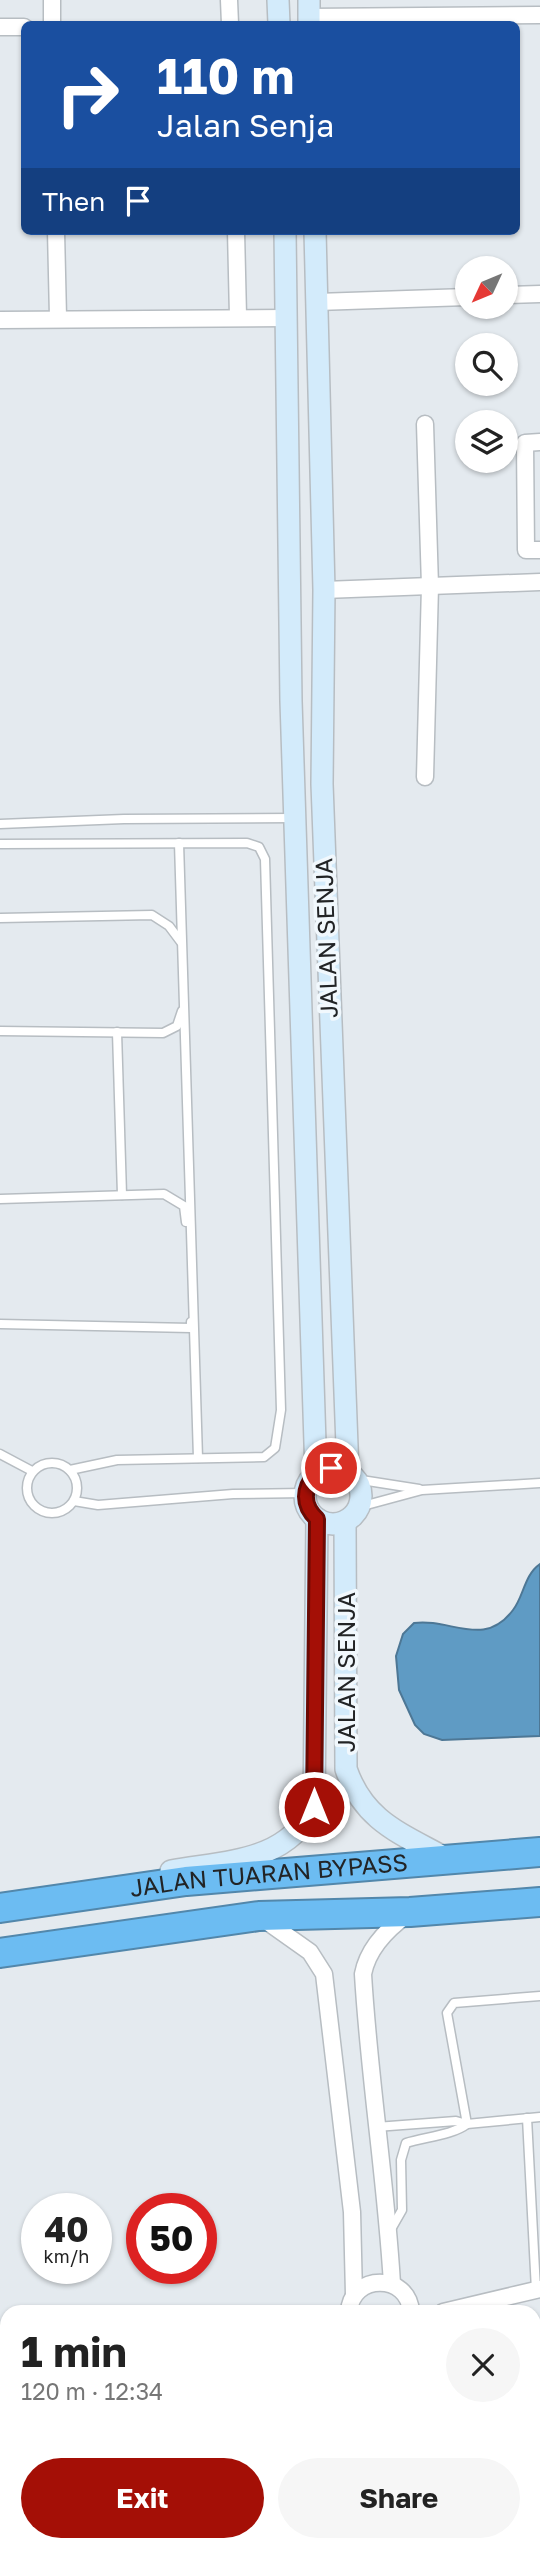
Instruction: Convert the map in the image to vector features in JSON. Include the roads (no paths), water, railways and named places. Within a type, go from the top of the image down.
[{"type":"highway","name":"JALAN TUARAN BYPASS","points":[[0,1908],[186,1881],[540,1852]]},
{"type":"highway","name":"JALAN TUARAN BYPASS","points":[[0,1953],[259,1916],[410,1912],[540,1902]]},
{"type":"main road","points":[[278,0],[279,21]]},
{"type":"main road","name":"JALAN SENJA","points":[[285,235],[291,701],[297,818],[316,1474]]},
{"type":"main road","name":"JALAN SENJA","points":[[315,235],[324,590],[322,797],[351,1476],[361,1492],[352,1514],[346,1769],[353,1790],[366,1809],[444,1858]]},
{"type":"main road","points":[[305,1493],[316,1474],[331,1468],[351,1476]]},
{"type":"main road","name":"JALAN SENJA","points":[[114,1891],[161,1873],[270,1853],[306,1823],[314,1807],[317,1519],[307,1507],[305,1493]]},
{"type":"main road","points":[[317,1519],[330,1524],[352,1514]]},
{"type":"street","points":[[52,0],[52,21]]},
{"type":"street","points":[[229,0],[230,21]]},
{"type":"street","points":[[309,14],[540,15]]},
{"type":"street","points":[[0,27],[21,27]]},
{"type":"street","points":[[56,235],[58,317]]},
{"type":"street","points":[[236,235],[238,316]]},
{"type":"street","points":[[518,295],[540,294]]},
{"type":"street","points":[[317,302],[455,297]]},
{"type":"street","points":[[0,320],[58,317],[286,318]]},
{"type":"street","points":[[425,424],[430,586],[425,778]]},
{"type":"street","points":[[540,442],[525,443],[526,550],[540,550]]},
{"type":"street","points":[[324,590],[540,582]]},
{"type":"street","points":[[392,2284],[389,2232],[367,2054],[363,1974],[365,1963],[387,1930],[410,1912]]},
{"type":"street","points":[[259,1916],[310,1952],[324,1974],[352,2212],[354,2295],[351,2305]]},
{"type":"street","points":[[354,2295],[365,2285],[379,2282],[392,2284],[404,2292],[409,2305]]},
{"type":"street","points":[[472,2305],[538,2289]]},
{"type":"lane","points":[[0,824],[124,818],[297,818]]},
{"type":"lane","points":[[179,843],[198,1458]]},
{"type":"lane","points":[[0,844],[247,843],[259,847],[265,859],[281,1410],[275,1448],[264,1457],[117,1460],[70,1470]]},
{"type":"lane","points":[[0,918],[152,915],[169,926],[181,940],[182,1012],[177,1026],[163,1033],[0,1031]]},
{"type":"lane","points":[[117,1032],[122,1195]]},
{"type":"lane","points":[[0,1199],[164,1194],[184,1206],[191,1328],[0,1324]]},
{"type":"lane","points":[[0,1454],[33,1471]]},
{"type":"lane","points":[[74,1502],[77,1485],[70,1470],[64,1465],[47,1462],[33,1471],[26,1486],[31,1502],[37,1508],[52,1514],[61,1512],[74,1502],[98,1504],[233,1494],[305,1493]]},
{"type":"lane","points":[[351,1476],[422,1490],[540,1483]]},
{"type":"lane","points":[[352,1514],[422,1490]]},
{"type":"lane","points":[[467,2124],[447,2013],[450,2007],[454,2003],[540,1996]]},
{"type":"lane","points":[[376,2127],[456,2121],[467,2124],[540,2117]]},
{"type":"lane","points":[[527,2118],[538,2289]]},
{"type":"lane","points":[[389,2232],[402,2210],[401,2160],[407,2143],[436,2133],[457,2132],[467,2124]]},
{"type":"water","points":[[540,1564],[540,1736],[442,1740],[424,1734],[415,1725],[399,1690],[396,1656],[403,1634],[414,1623],[479,1630],[502,1622],[513,1610],[527,1580]]}]
